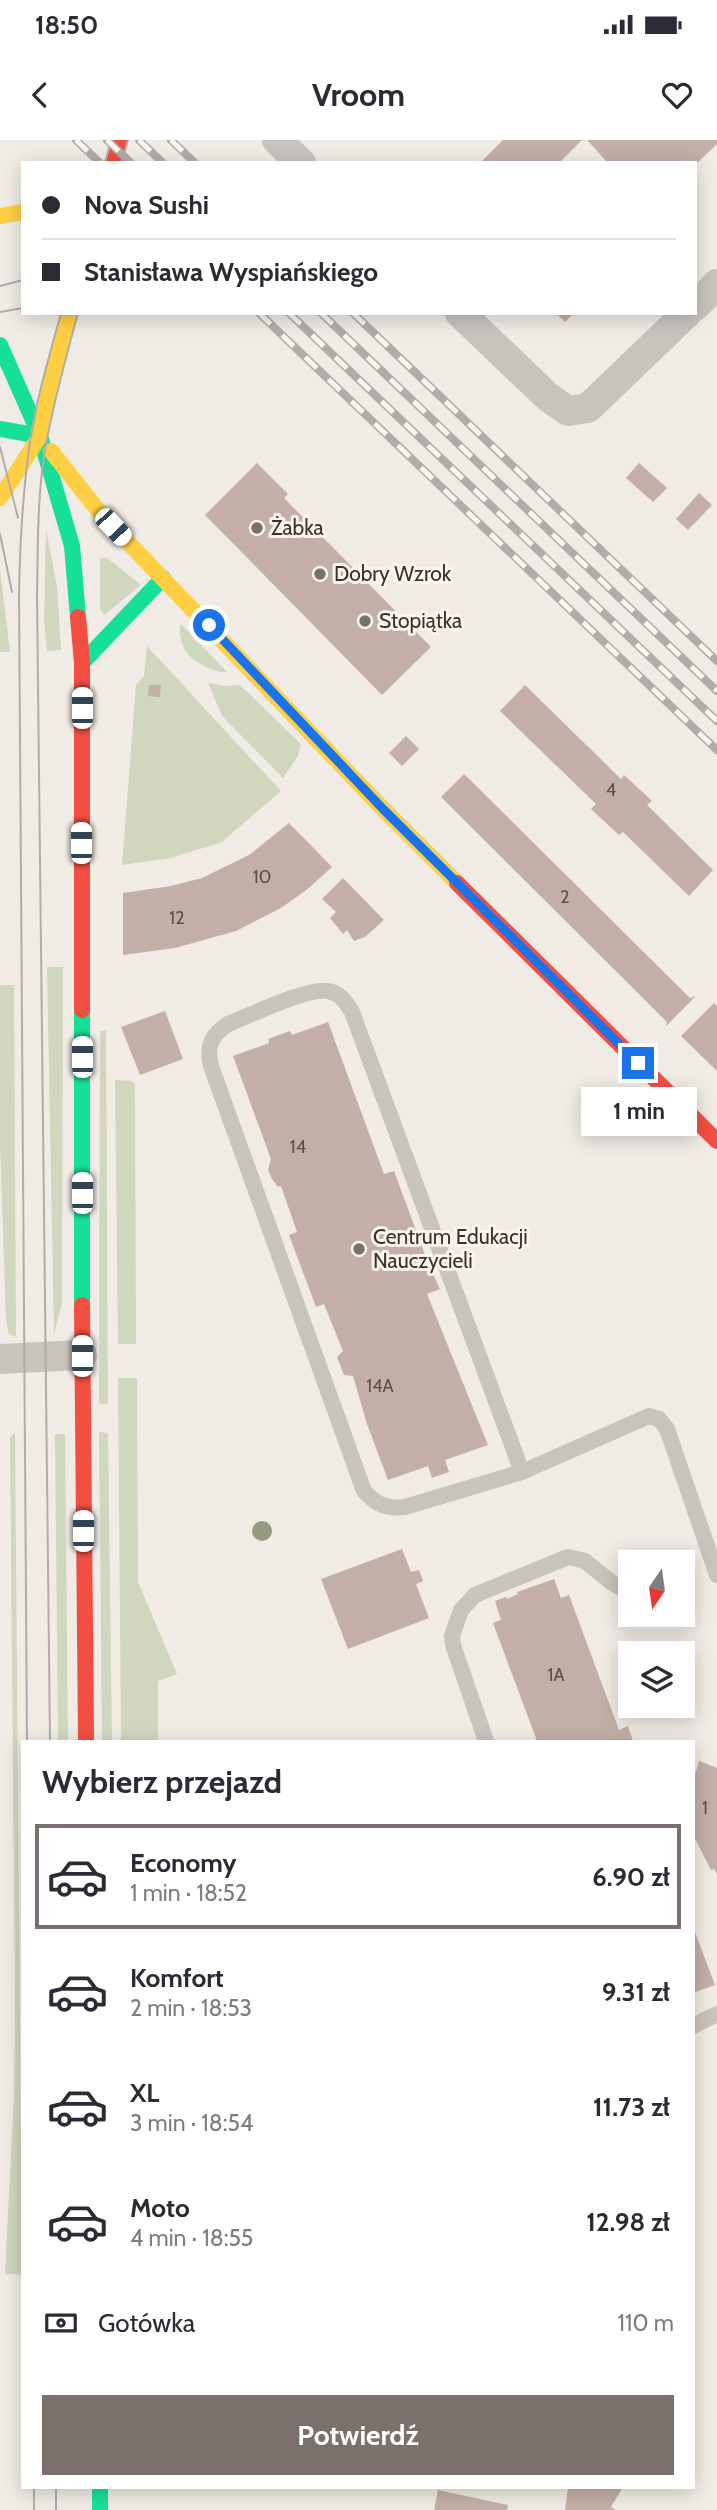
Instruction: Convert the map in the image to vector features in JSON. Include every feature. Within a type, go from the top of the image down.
[{"type":"main road","points":[[115,161],[120,140]]},
{"type":"main road","points":[[0,216],[21,212]]},
{"type":"main road","points":[[0,498],[40,436],[51,380],[69,315]]},
{"type":"main road","points":[[0,345],[40,436],[72,547],[82,663],[82,1356],[86,1740]]},
{"type":"main road","points":[[0,429],[40,436],[100,514],[383,809],[717,1141]]},
{"type":"main road","points":[[82,663],[163,578]]},
{"type":"main road","points":[[100,2489],[100,2510]]},
{"type":"street","points":[[277,140],[299,161]]},
{"type":"street","points":[[697,304],[717,284]]},
{"type":"street","points":[[462,315],[548,397],[568,411],[579,411],[588,408],[685,315]]},
{"type":"street","points":[[0,1359],[82,1356]]},
{"type":"lane","points":[[522,1472],[352,1012],[343,998],[328,990],[311,991],[228,1024],[217,1031],[210,1042],[208,1054],[211,1066],[364,1491],[375,1502],[389,1508],[405,1507],[522,1472],[649,1416],[659,1419],[667,1429],[717,1575]]},
{"type":"lane","points":[[486,1740],[453,1646],[454,1628],[461,1610],[475,1595],[568,1557],[585,1560],[618,1586]]},
{"type":"lane","points":[[695,2025],[717,2014]]},
{"type":"green space","points":[[46,529],[57,587],[61,650],[47,651],[44,621]]},
{"type":"green space","points":[[106,557],[141,585],[104,615],[100,609],[100,559]]},
{"type":"green space","points":[[0,569],[10,652],[0,652]]},
{"type":"green space","points":[[180,625],[227,672],[209,668],[187,653],[180,637]]},
{"type":"green space","points":[[147,646],[281,791],[222,842],[171,858],[122,865],[136,685],[144,676]]},
{"type":"green space","points":[[208,683],[240,685],[301,744],[298,756],[283,778],[222,716]]},
{"type":"green space","points":[[47,967],[63,967],[62,1303],[54,1335]]},
{"type":"green space","points":[[0,985],[14,985],[16,1337],[9,1334],[6,1319],[0,1143]]},
{"type":"green space","points":[[100,1031],[106,1031],[108,1404],[99,1404]]},
{"type":"green space","points":[[115,1080],[132,1081],[135,1084],[136,1344],[118,1344]]},
{"type":"green space","points":[[118,1378],[137,1378],[138,1582],[177,1674],[158,1681],[158,1740],[121,1740]]},
{"type":"green space","points":[[99,1432],[108,1433],[112,1740],[102,1740]]},
{"type":"green space","points":[[15,1433],[21,2275],[5,2274],[14,2095],[15,2006],[10,1437]]},
{"type":"green space","points":[[55,1434],[65,1434],[68,1740],[58,1740]]},
{"type":"building","points":[[503,140],[582,140],[561,161],[482,161]]},
{"type":"building","points":[[587,140],[717,140],[717,144],[697,163],[606,161]]},
{"type":"building","points":[[558,315],[572,315],[565,322]]},
{"type":"building","points":[[257,463],[288,494],[284,498],[431,647],[382,695],[205,515]]},
{"type":"building","points":[[639,463],[667,488],[653,502],[626,478]]},
{"type":"building","points":[[699,493],[712,505],[688,530],[676,519]]},
{"type":"building","points":[[149,685],[161,685],[160,697],[148,696]]},
{"type":"building","points":[[525,685],[621,779],[624,775],[652,801],[647,805],[713,870],[689,896],[623,832],[619,835],[591,809],[596,804],[500,711]]},
{"type":"building","points":[[406,736],[419,749],[402,766],[389,753]]},
{"type":"building","points":[[464,774],[690,998],[696,996],[666,1026],[667,1022],[441,797]]},
{"type":"building","points":[[289,823],[332,867],[309,888],[281,908],[236,931],[175,948],[123,955],[123,893],[202,878],[249,855]]},
{"type":"building","points":[[343,878],[384,920],[365,937],[354,941],[347,930],[343,934],[330,918],[336,912],[322,899]]},
{"type":"building","points":[[714,1003],[717,1006],[717,1071],[681,1036]]},
{"type":"building","points":[[165,1011],[183,1059],[140,1075],[121,1027]]},
{"type":"building","name":"Centrum Edukacji Nauczycieli","points":[[328,1022],[384,1174],[394,1171],[440,1289],[427,1294],[488,1445],[445,1460],[449,1472],[432,1478],[428,1466],[388,1480],[353,1376],[344,1375],[337,1357],[343,1351],[324,1304],[316,1307],[289,1235],[297,1232],[281,1186],[278,1187],[268,1170],[271,1159],[233,1056],[269,1043],[268,1039],[290,1031],[292,1035]]},
{"type":"building","points":[[402,1549],[411,1572],[419,1570],[423,1581],[416,1584],[429,1618],[348,1649],[321,1579]]},
{"type":"building","points":[[554,1579],[561,1598],[569,1595],[619,1730],[628,1726],[633,1740],[537,1740],[493,1623],[501,1620],[495,1601],[506,1597],[507,1599],[518,1594],[517,1592]]},
{"type":"building","points":[[699,1761],[717,1768],[717,1874],[714,1869],[711,1870],[695,1839],[695,1774]]},
{"type":"building","points":[[695,1932],[715,1985],[695,1992]]},
{"type":"building","points":[[568,2489],[622,2489],[611,2507],[616,2510],[565,2510]]},
{"type":"building","points":[[438,2490],[508,2505],[507,2510],[434,2510]]},
{"type":"tram line","points":[[106,161],[111,140]]},
{"type":"tram line","points":[[122,161],[128,140]]},
{"type":"tram line","points":[[0,286],[21,281]]},
{"type":"tram line","points":[[0,312],[21,308]]},
{"type":"tram line","points":[[27,1740],[19,574],[33,423],[60,315]]},
{"type":"tram line","points":[[50,1740],[38,538],[46,444],[77,315]]},
{"type":"tram line","points":[[0,447],[18,518]]},
{"type":"tram line","points":[[0,534],[12,592]]},
{"type":"tram line","points":[[34,2489],[34,2510]]},
{"type":"tram line","points":[[56,2489],[56,2510]]},
{"type":"railway","points":[[76,140],[98,161]]},
{"type":"railway","points":[[107,140],[129,161]]},
{"type":"railway","points":[[139,140],[161,161]]},
{"type":"railway","points":[[171,140],[193,161]]},
{"type":"railway","points":[[261,315],[717,750]]},
{"type":"railway","points":[[291,315],[717,721]]},
{"type":"railway","points":[[323,315],[717,691]]},
{"type":"railway","points":[[355,315],[717,661]]},
{"type":"traffic: fast","points":[[0,345],[40,436],[72,546],[78,617]]},
{"type":"traffic: fast","points":[[0,429],[40,436]]},
{"type":"traffic: fast","points":[[82,663],[163,578]]},
{"type":"traffic: fast","points":[[82,1010],[82,1305]]},
{"type":"traffic: fast","points":[[100,2489],[100,2510]]},
{"type":"traffic: slow","points":[[0,216],[21,212]]},
{"type":"traffic: slow","points":[[0,498],[40,436],[51,380],[69,315]]},
{"type":"traffic: slow","points":[[51,451],[101,514],[457,883]]},
{"type":"traffic: jam","points":[[115,161],[120,140]]},
{"type":"traffic: jam","points":[[78,617],[82,663],[82,1010]]},
{"type":"traffic: jam","points":[[457,883],[717,1141]]},
{"type":"traffic: jam","points":[[82,1305],[86,1740]]},
{"type":"place","name":"Żabka","points":[[257,528]]},
{"type":"place","name":"Dobry Wzrok","points":[[320,574]]},
{"type":"place","name":"Stopiątka","points":[[365,621]]},
{"type":"place","name":"Centrum Edukacji Nauczycieli","points":[[359,1249]]},
{"type":"route","points":[[209,625],[383,809],[638,1063]]}]
